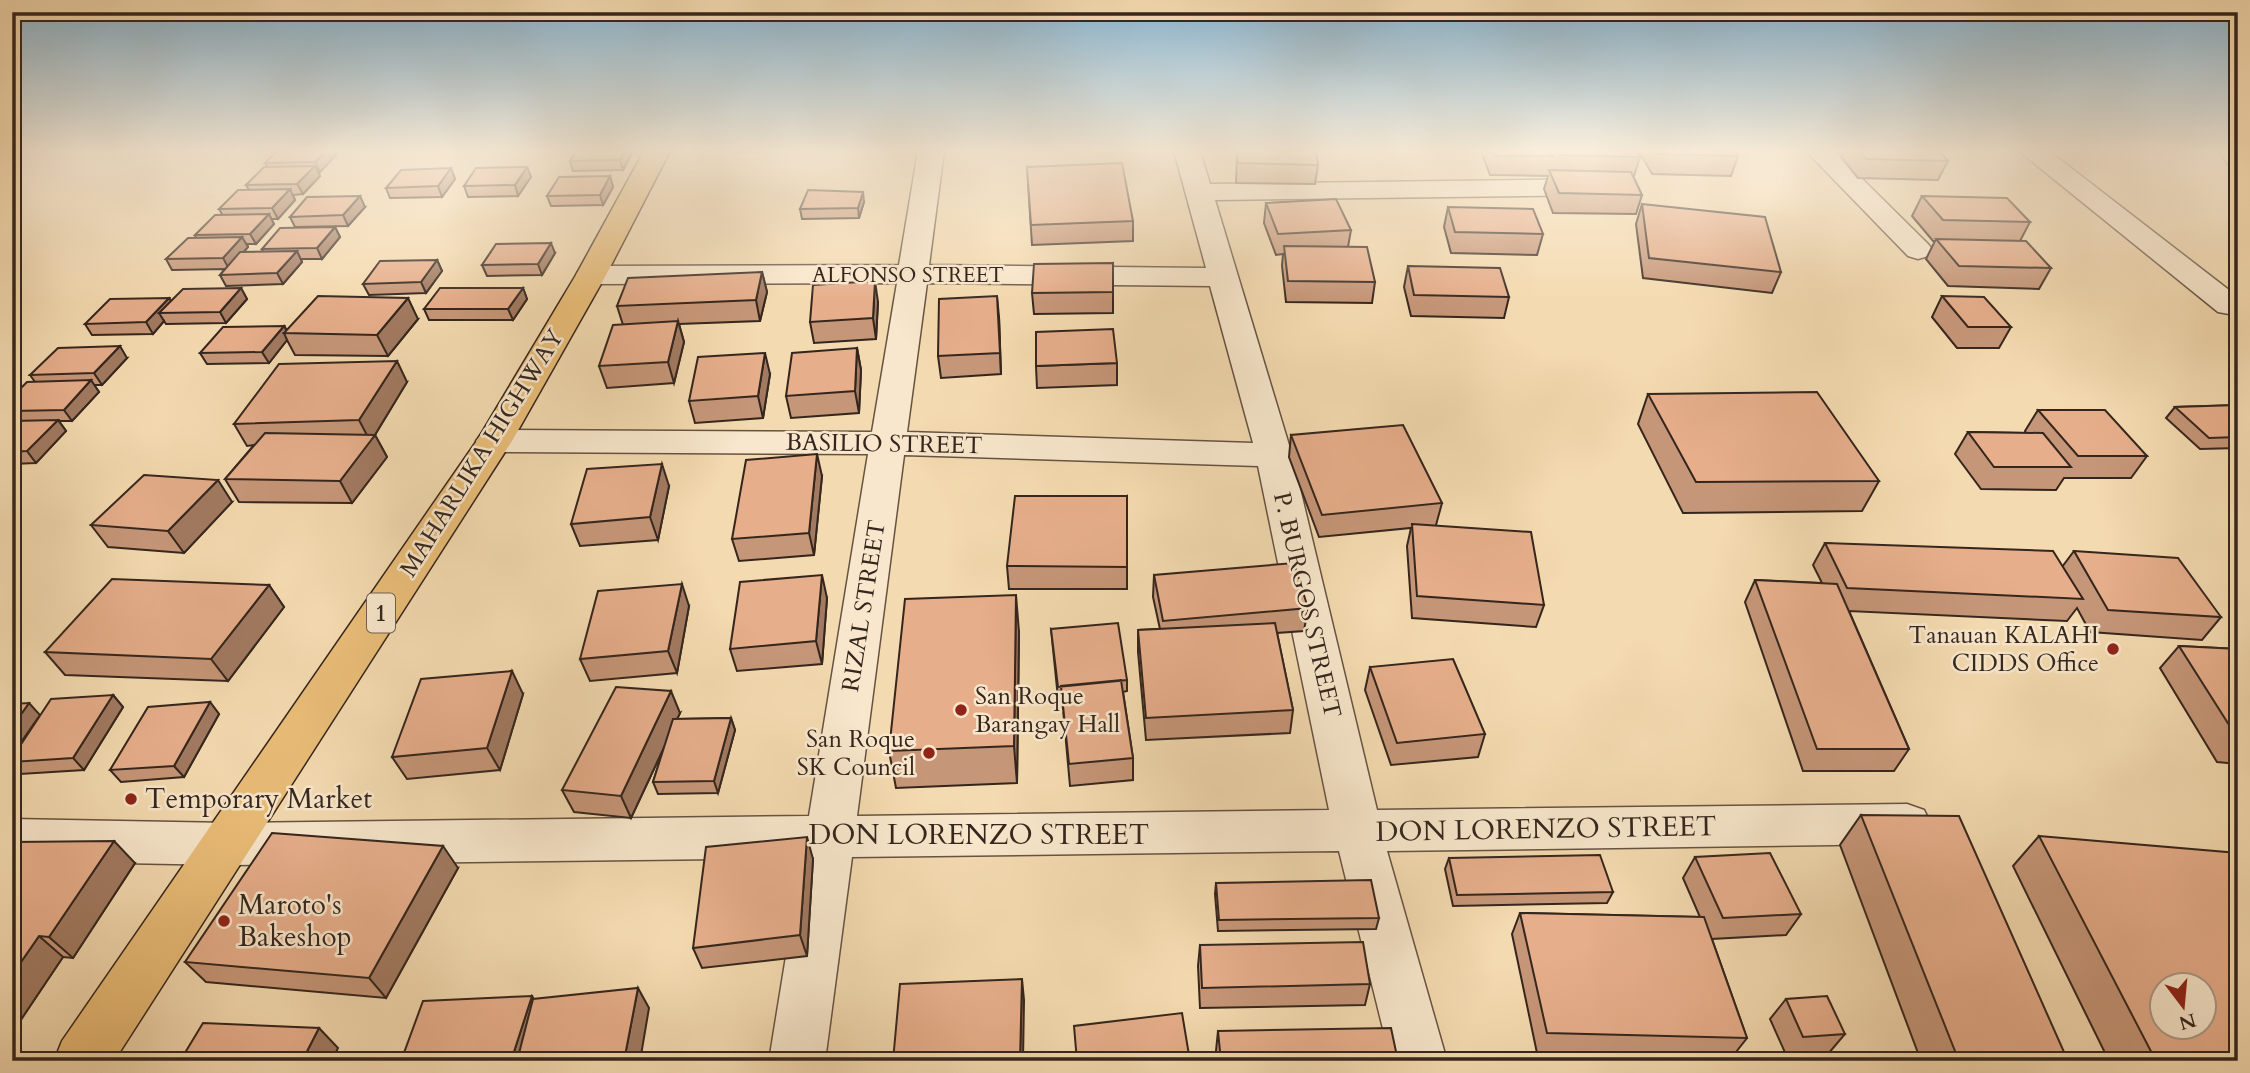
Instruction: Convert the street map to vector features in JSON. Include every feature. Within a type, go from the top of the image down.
[{"type":"highway","name":"MAHARLIKA HIGHWAY","points":[[82,1061],[494,441],[591,275],[630,201]]},
{"type":"street","name":"RIZAL STREET","points":[[797,1061],[924,201]]},
{"type":"street","name":"P. BURGOS STREET","points":[[1202,201],[1274,455],[1358,832],[1419,1061]]},
{"type":"street","points":[[1870,201],[1919,250]]},
{"type":"street","points":[[2096,201],[2168,257],[2233,293]]},
{"type":"street","name":"ALFONSO STREET","points":[[591,275],[1224,277]]},
{"type":"street","name":"BASILIO STREET","points":[[494,441],[889,443],[1274,455]]},
{"type":"street","name":"DON LORENZO STREET","points":[[12,840],[228,844],[1946,823]]},
{"type":"building","points":[[227,201],[279,201],[272,208],[219,209]]},
{"type":"building","points":[[304,201],[355,201],[343,215],[290,217]]},
{"type":"building","points":[[803,201],[860,201],[858,208],[800,209]]},
{"type":"building","points":[[1029,201],[1129,201],[1133,221],[1031,225]]},
{"type":"building","points":[[1337,201],[1351,230],[1278,234],[1266,203]]},
{"type":"building","points":[[1926,201],[2010,201],[2030,222],[1943,220]]},
{"type":"building","points":[[1642,204],[1765,217],[1781,272],[1649,258]]},
{"type":"building","points":[[1448,207],[1533,209],[1543,234],[1455,232]]},
{"type":"building","points":[[269,214],[250,234],[195,235],[215,215]]},
{"type":"building","points":[[335,227],[317,248],[262,249],[280,228]]},
{"type":"building","points":[[242,237],[223,258],[166,259],[188,238]]},
{"type":"building","points":[[1936,239],[2026,241],[2051,268],[1959,266]]},
{"type":"building","points":[[551,243],[538,264],[482,265],[496,244]]},
{"type":"building","points":[[1284,246],[1367,247],[1375,282],[1288,281]]},
{"type":"building","points":[[297,251],[277,273],[220,275],[240,252]]},
{"type":"building","points":[[437,260],[421,282],[363,284],[380,261]]},
{"type":"building","points":[[1113,263],[1113,292],[1032,293],[1034,264]]},
{"type":"building","points":[[1408,266],[1500,268],[1509,297],[1414,295]]},
{"type":"building","points":[[762,272],[756,300],[617,306],[628,278]]},
{"type":"building","points":[[875,281],[873,318],[810,322],[813,285]]},
{"type":"building","points":[[241,288],[220,312],[159,313],[183,289]]},
{"type":"building","points":[[440,288],[523,288],[508,309],[424,309]]},
{"type":"building","points":[[318,296],[408,298],[377,335],[284,333]]},
{"type":"building","points":[[997,296],[1000,353],[938,356],[939,299]]},
{"type":"building","points":[[1942,296],[1984,297],[2011,327],[1968,327]]},
{"type":"building","points":[[169,298],[146,322],[85,324],[110,299]]},
{"type":"building","points":[[678,321],[668,362],[599,366],[613,325]]},
{"type":"building","points":[[284,326],[262,352],[200,353],[223,327]]},
{"type":"building","points":[[1113,329],[1117,363],[1036,366],[1036,332]]},
{"type":"building","points":[[120,346],[94,373],[30,375],[58,348]]},
{"type":"building","points":[[857,348],[855,391],[786,396],[792,353]]},
{"type":"building","points":[[765,353],[758,396],[689,401],[698,357]]},
{"type":"building","points":[[397,361],[359,420],[234,424],[279,364]]},
{"type":"building","points":[[91,380],[64,410],[12,411],[12,397],[27,382]]},
{"type":"building","points":[[1817,392],[1879,481],[1696,482],[1648,394]]},
{"type":"building","points":[[2238,405],[2238,437],[2209,438],[2175,407]]},
{"type":"building","points":[[2038,410],[2105,410],[2147,456],[2078,456]]},
{"type":"building","points":[[58,420],[27,451],[12,452],[12,421]]},
{"type":"building","points":[[1403,425],[1442,503],[1322,515],[1291,435]]},
{"type":"building","points":[[1968,432],[2043,433],[2071,467],[1994,467]]},
{"type":"building","points":[[265,433],[375,435],[340,481],[225,479]]},
{"type":"building","points":[[817,454],[809,533],[732,539],[746,460]]},
{"type":"building","points":[[662,464],[650,517],[571,524],[587,469]]},
{"type":"building","points":[[144,475],[218,480],[168,531],[91,525]]},
{"type":"building","points":[[1015,496],[1127,496],[1127,567],[1007,566]]},
{"type":"building","points":[[1412,524],[1531,532],[1544,605],[1417,596]]},
{"type":"building","points":[[1825,543],[2053,551],[2083,599],[1847,588]]},
{"type":"building","points":[[2074,551],[2178,558],[2221,617],[2108,610]]},
{"type":"building","points":[[1294,563],[1308,608],[1163,621],[1154,575]]},
{"type":"building","points":[[822,575],[816,641],[730,649],[740,582]]},
{"type":"building","points":[[112,579],[269,585],[211,659],[45,652]]},
{"type":"building","points":[[1755,580],[1837,584],[1909,749],[1817,749]]},
{"type":"building","points":[[682,584],[668,651],[580,659],[598,591]]},
{"type":"building","name":"San Roque Barangay Hall","points":[[1016,595],[1014,746],[889,751],[905,599]]},
{"type":"building","points":[[1118,623],[1127,680],[1058,687],[1051,629]]},
{"type":"building","points":[[1275,623],[1293,710],[1146,718],[1138,630]]},
{"type":"building","points":[[2179,646],[2238,649],[2238,739]]},
{"type":"building","points":[[1453,659],[1485,734],[1397,743],[1370,667]]},
{"type":"building","points":[[512,671],[487,748],[392,757],[421,679]]},
{"type":"building","points":[[1121,680],[1133,758],[1069,764],[1061,686]]},
{"type":"building","points":[[616,687],[671,691],[621,796],[562,790]]},
{"type":"building","points":[[113,695],[73,758],[12,762],[12,758],[51,699]]},
{"type":"building","points":[[210,702],[174,766],[110,770],[148,707]]},
{"type":"building","points":[[29,703],[12,727],[12,704]]},
{"type":"building","points":[[731,718],[714,781],[653,782],[673,719]]},
{"type":"building","points":[[1861,815],[1959,816],[2068,1061],[1959,1061]]},
{"type":"building","points":[[272,833],[443,846],[369,978],[185,962]]},
{"type":"building","points":[[2039,836],[2238,853],[2238,1061],[2156,1061]]},
{"type":"building","points":[[807,837],[800,935],[693,948],[706,847]]},
{"type":"building","points":[[114,841],[49,937],[39,936],[12,975],[12,842]]},
{"type":"building","points":[[1770,853],[1801,914],[1723,918],[1695,857]]},
{"type":"building","points":[[1600,855],[1613,892],[1457,895],[1449,858]]},
{"type":"building","points":[[1371,880],[1379,918],[1219,920],[1216,883]]},
{"type":"building","points":[[1520,913],[1704,917],[1747,1038],[1547,1033]]},
{"type":"building","points":[[1363,942],[1370,984],[1202,988],[1200,945]]},
{"type":"building","points":[[1022,979],[1020,1061],[893,1061],[900,984]]},
{"type":"building","points":[[638,988],[624,1061],[517,1061],[533,999]]},
{"type":"building","points":[[532,996],[511,1061],[401,1061],[423,1001]]},
{"type":"building","points":[[1827,996],[1845,1034],[1803,1037],[1786,999]]},
{"type":"building","points":[[1182,1013],[1190,1061],[1077,1061],[1074,1026]]},
{"type":"building","points":[[203,1023],[319,1028],[302,1061],[180,1061]]},
{"type":"building","points":[[1391,1028],[1398,1061],[1221,1061],[1218,1031]]},
{"type":"place","name":"Tanauan KALAHI CIDDS Office","points":[[2113,649]]},
{"type":"place","name":"San Roque Barangay Hall","points":[[961,710]]},
{"type":"place","name":"San Roque SK Council","points":[[929,753]]},
{"type":"place","name":"Temporary Market","points":[[131,799]]},
{"type":"place","name":"Maroto's Bakeshop","points":[[224,921]]}]
